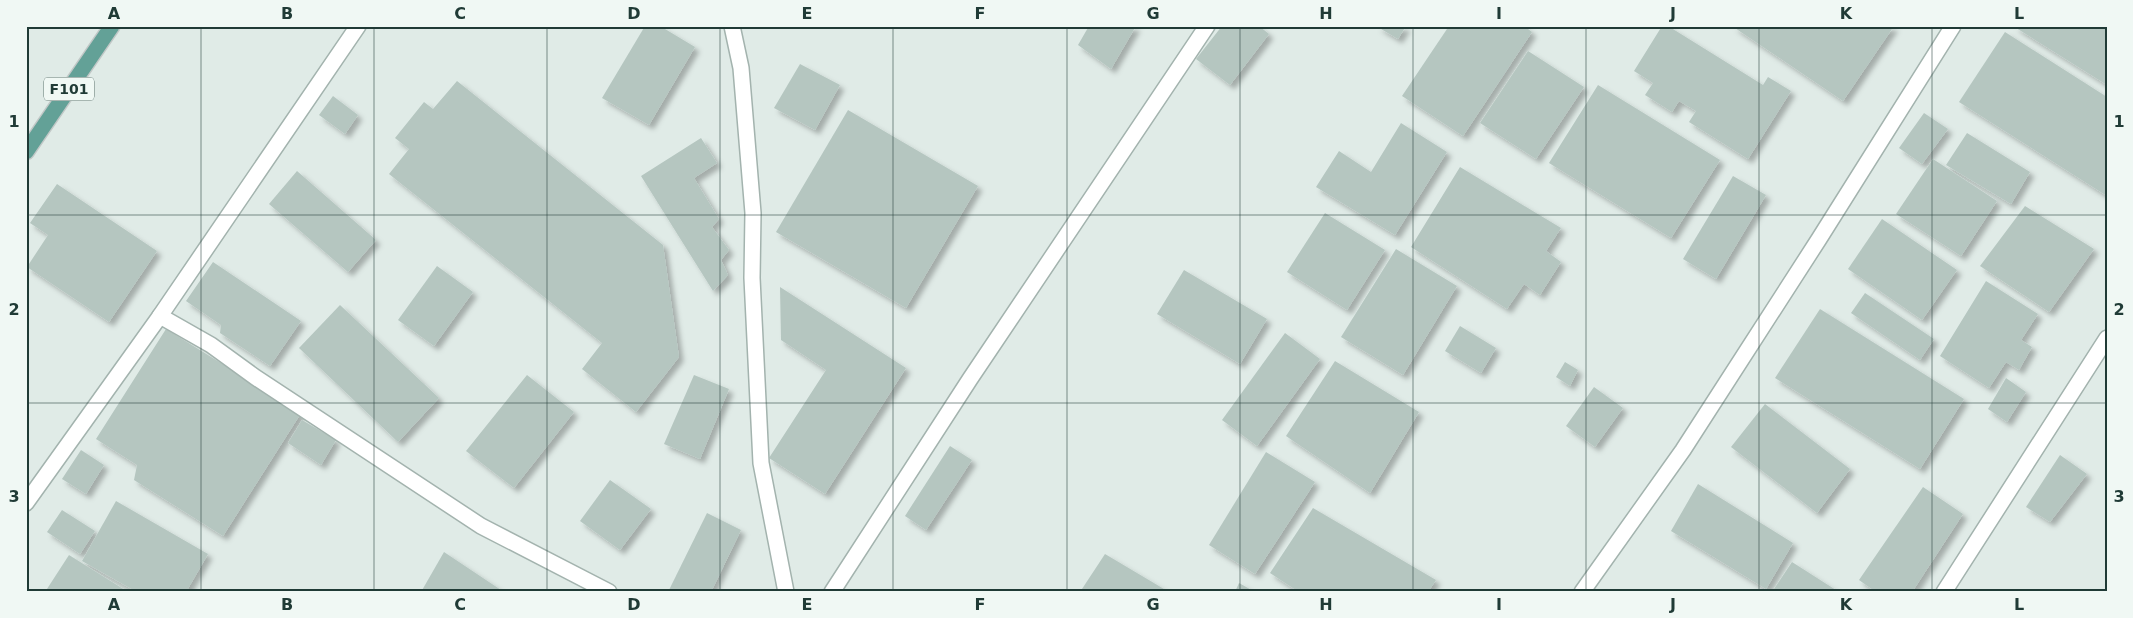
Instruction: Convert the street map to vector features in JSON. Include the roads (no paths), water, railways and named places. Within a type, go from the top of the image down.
[{"type":"main road","name":"F101","points":[[26,152],[112,26]]},
{"type":"street","points":[[26,503],[160,316],[358,26]]},
{"type":"street","points":[[732,26],[741,68],[753,214],[752,278],[761,463],[786,592]]},
{"type":"street","points":[[832,592],[970,379],[1207,26]]},
{"type":"street","points":[[1582,592],[1683,450],[1953,26]]},
{"type":"street","points":[[160,316],[211,345],[263,383],[481,526],[609,592]]},
{"type":"street","points":[[1944,592],[2107,338]]}]
